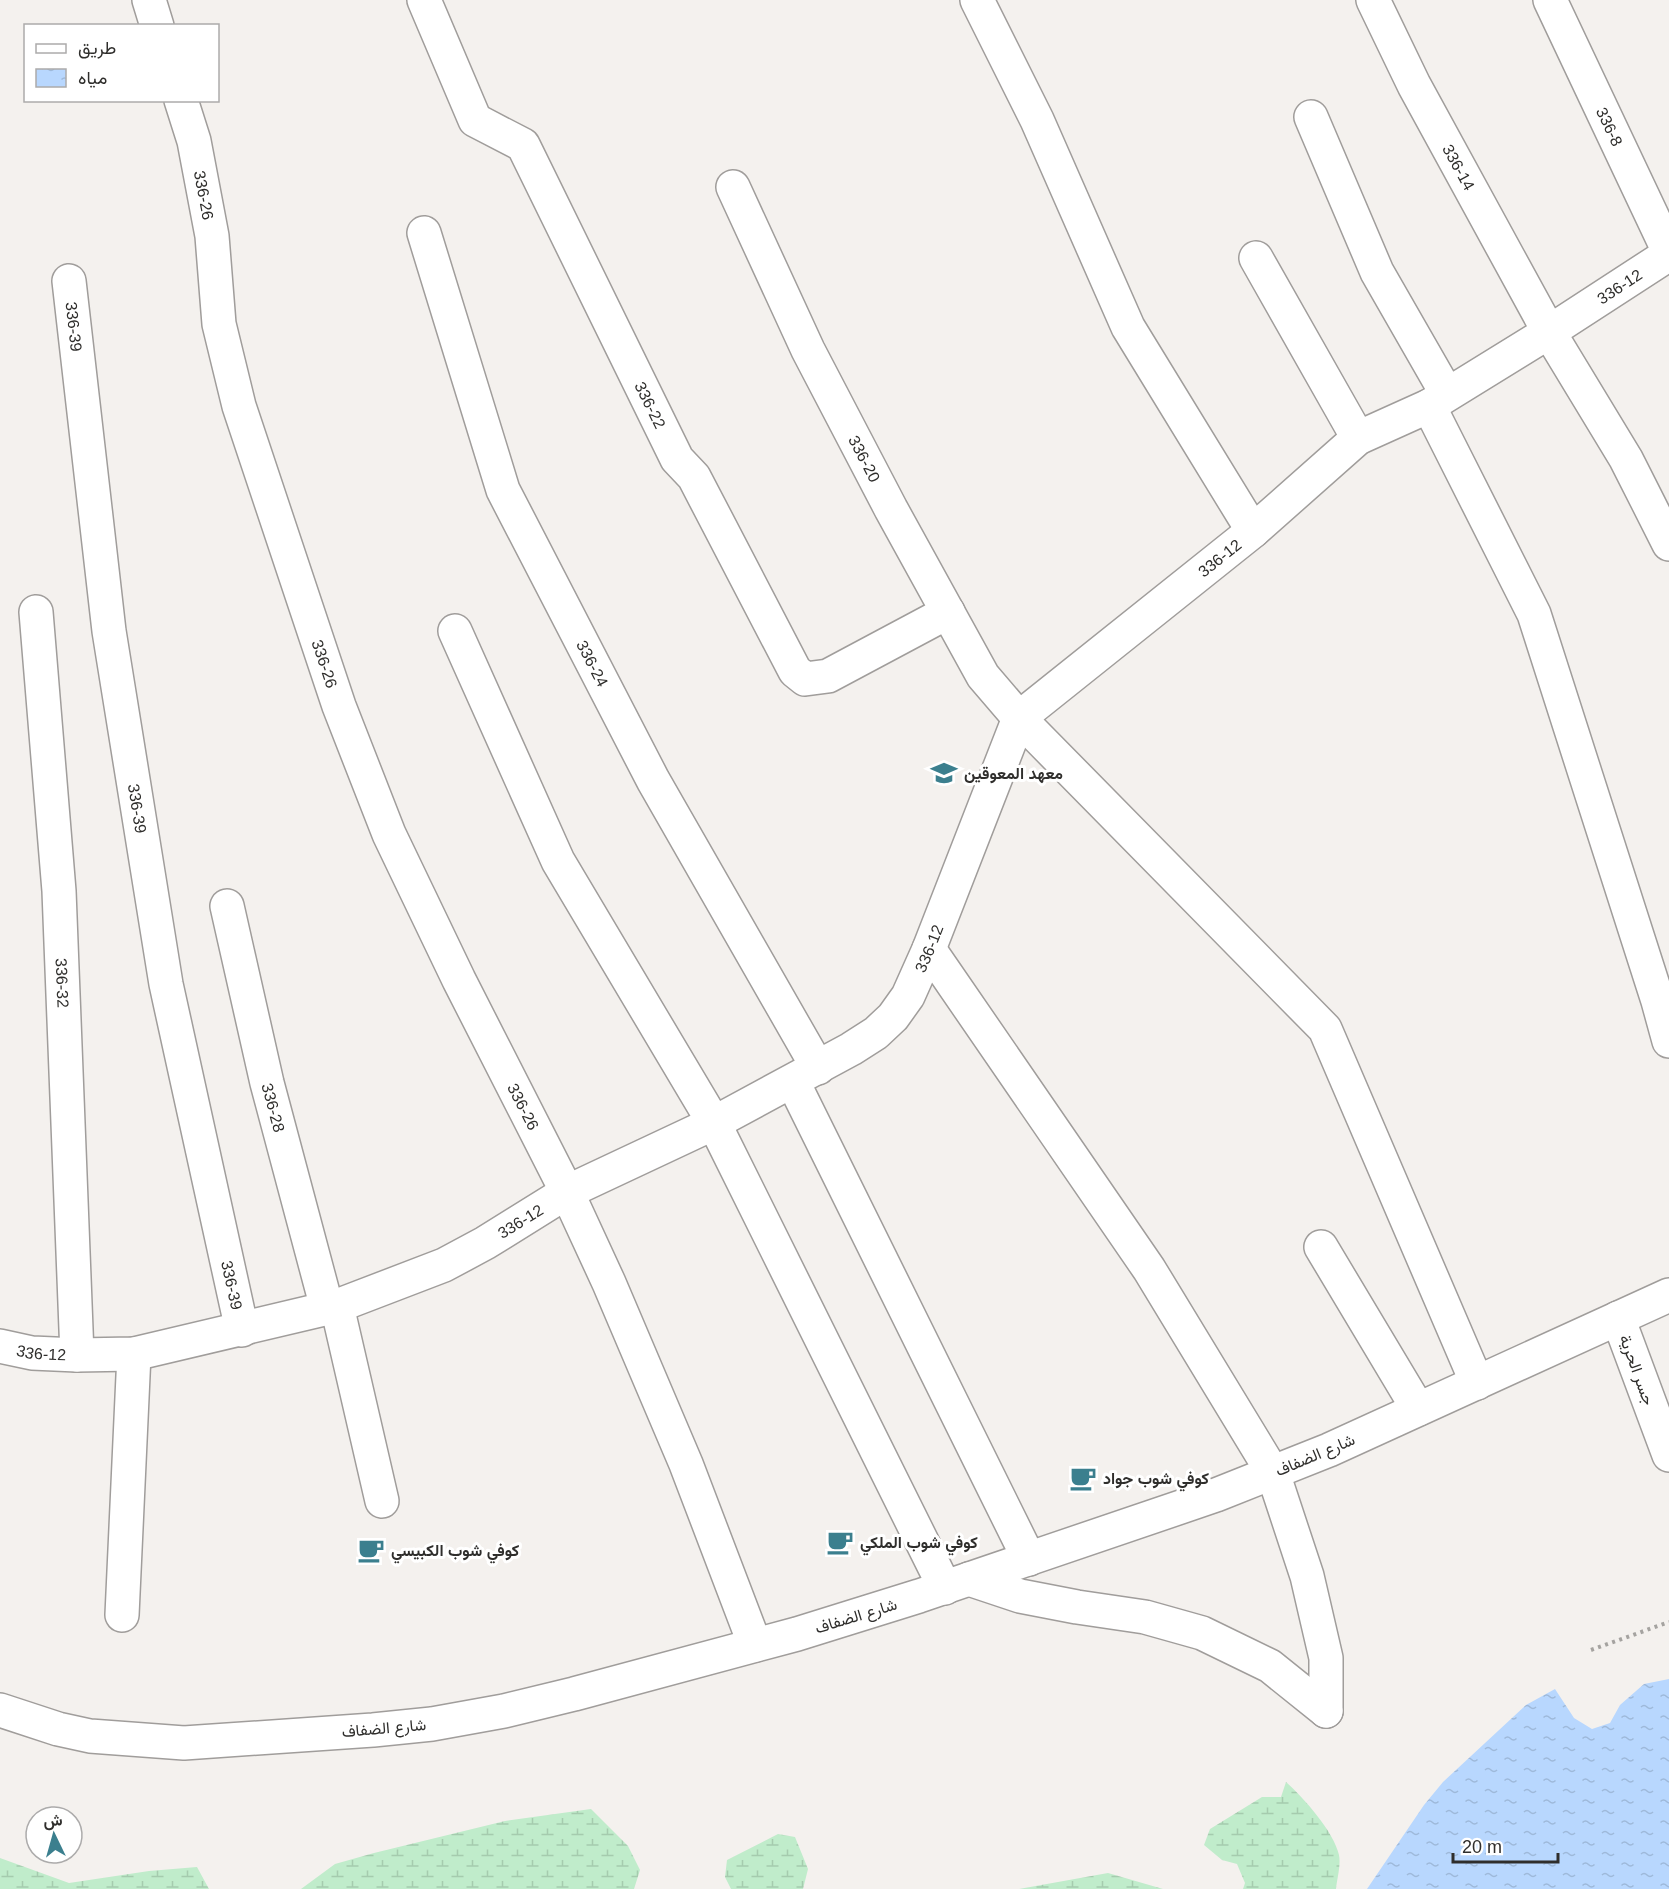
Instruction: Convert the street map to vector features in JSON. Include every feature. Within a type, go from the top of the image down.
[{"type":"street","points":[[149,0],[156,24]]},
{"type":"street","name":"336-22","points":[[424,0],[475,120],[523,145],[677,459],[694,477],[795,671],[805,679],[828,676],[948,612]]},
{"type":"street","points":[[977,0],[1037,120],[1128,327],[1253,531]]},
{"type":"street","name":"336-14","points":[[1373,0],[1414,85],[1549,332],[1626,459],[1669,544]]},
{"type":"street","name":"336-8","points":[[1550,0],[1669,253]]},
{"type":"street","name":"336-26","points":[[182,102],[194,141],[210,225],[219,324],[239,406],[339,706],[389,834],[459,980],[567,1192],[609,1282],[686,1464],[755,1645]]},
{"type":"street","points":[[1311,117],[1377,272],[1438,400],[1534,614],[1669,1041]]},
{"type":"street","name":"336-20","points":[[733,186],[808,350],[983,676],[1019,718],[1325,1029],[1477,1383]]},
{"type":"street","name":"336-24","points":[[424,233],[503,490],[806,1075],[1029,1559]]},
{"type":"street","name":"336-12","points":[[0,1346],[32,1353],[134,1354],[332,1307],[444,1265],[485,1243],[567,1192],[714,1123],[806,1075],[876,1033],[893,1017],[908,996],[930,949],[1019,718],[1253,531],[1358,438],[1438,400],[1549,332],[1669,253]]},
{"type":"street","points":[[1256,258],[1358,438]]},
{"type":"street","name":"336-39","points":[[69,281],[109,631],[164,973],[242,1330]]},
{"type":"street","name":"336-32","points":[[36,612],[59,891],[77,1355]]},
{"type":"street","points":[[455,632],[558,861],[714,1123],[957,1583],[1077,1607],[1145,1617],[1202,1633],[1270,1666],[1326,1711],[1326,1658],[1307,1576],[1273,1473],[1149,1269],[930,949]]},
{"type":"street","name":"336-28","points":[[227,906],[267,1083],[332,1307],[382,1501]]},
{"type":"street","points":[[1321,1247],[1418,1409]]},
{"type":"street","name":"شارع الضفاف","points":[[0,1710],[80,1734],[184,1743],[373,1730],[432,1724],[504,1711],[755,1645],[957,1583],[1216,1495],[1329,1450],[1669,1295]]},
{"type":"street","name":"جسر الحرية","points":[[1618,1318],[1669,1455]]},
{"type":"street","points":[[122,1615],[134,1354]]},
{"type":"path","points":[[1591,1650],[1669,1622]]},
{"type":"green space","points":[[1286,1782],[1317,1816],[1336,1846],[1340,1863],[1336,1889],[1243,1889],[1245,1883],[1237,1864],[1222,1860],[1204,1845],[1210,1829],[1262,1797],[1281,1797]]},
{"type":"green space","points":[[591,1809],[628,1846],[640,1870],[634,1889],[301,1889],[335,1864],[374,1853],[505,1821]]},
{"type":"green space","points":[[778,1834],[795,1837],[808,1869],[803,1889],[731,1889],[725,1877],[727,1860]]},
{"type":"green space","points":[[0,1858],[69,1883],[149,1871],[197,1867],[209,1889],[0,1889]]},
{"type":"green space","points":[[1108,1873],[1163,1889],[1019,1889]]},
{"type":"water","points":[[1669,1679],[1669,1889],[1367,1889],[1424,1805],[1443,1782],[1526,1705],[1555,1689],[1574,1718],[1592,1729],[1610,1723],[1620,1705],[1644,1684]]},
{"type":"place","name":"معهد المعوقين","points":[[944,773]]},
{"type":"place","name":"كوفي شوب جواد","points":[[1083,1478]]},
{"type":"place","name":"كوفي شوب الملكي","points":[[840,1542]]},
{"type":"place","name":"كوفي شوب الكبيسي","points":[[371,1550]]}]
